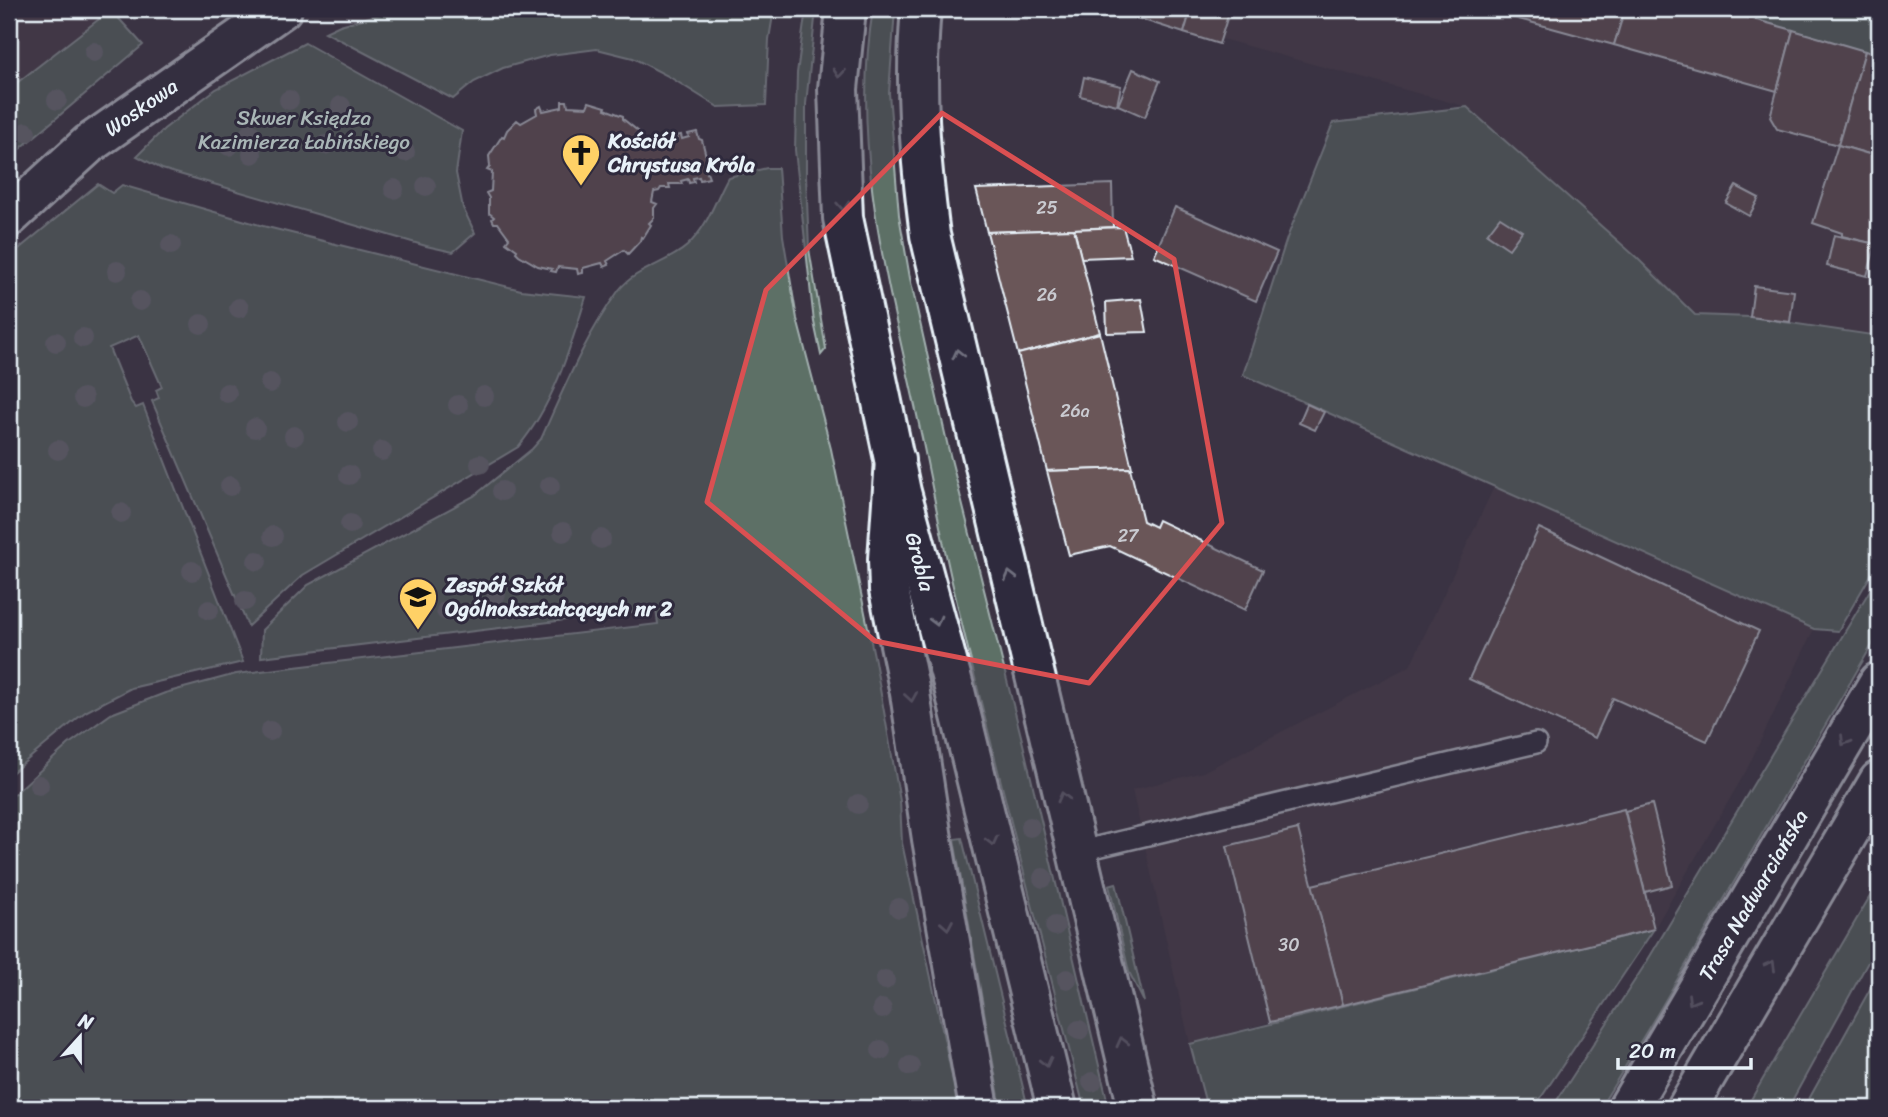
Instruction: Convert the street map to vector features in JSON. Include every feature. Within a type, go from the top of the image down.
[{"type":"main road","name":"Woskowa","points":[[9,217],[89,144],[282,9]]},
{"type":"main road","name":"Grobla","points":[[846,9],[838,89],[843,218],[901,492],[954,687],[1057,1108]]},
{"type":"main road","points":[[921,9],[916,81],[920,156],[930,234],[1138,1108]]},
{"type":"main road","points":[[895,460],[888,558],[889,590],[910,692],[932,839],[979,1108]]},
{"type":"main road","name":"Trasa Nadwarciańska","points":[[1628,1108],[1879,682]]},
{"type":"main road","points":[[1687,1108],[1879,781]]},
{"type":"lane","points":[[1076,852],[1536,743]]},
{"type":"highlighted area","points":[[942,113],[1174,259],[1222,523],[1089,683],[875,641],[707,502],[766,290]]},
{"type":"shaded area","points":[[9,9],[100,9],[103,16],[9,89]]},
{"type":"shaded area","points":[[1109,9],[1717,9],[1879,55],[1879,336],[1750,317],[1695,315],[1636,257],[1467,107],[1222,39],[1219,44]]},
{"type":"shaded area","points":[[1494,487],[1814,629],[1746,771],[1654,929],[1270,1022],[1190,1044],[1132,790],[1203,772],[1410,666]]},
{"type":"green space","points":[[399,9],[774,9],[769,39],[766,105],[718,107],[633,58],[597,49],[550,55],[503,68],[474,82],[453,99],[325,32],[340,25]]},
{"type":"green space","points":[[806,9],[816,9],[806,104],[806,176],[809,249],[826,349],[821,355],[814,322],[795,150],[797,73]]},
{"type":"green space","points":[[873,9],[895,9],[889,93],[899,215],[910,278],[948,447],[1023,744],[1109,1108],[1084,1108],[944,546],[877,225],[866,118],[867,63]]},
{"type":"green space","points":[[1712,9],[1879,9],[1879,56]]},
{"type":"green space","points":[[112,11],[143,45],[9,158],[9,89]]},
{"type":"green space","name":"Skwer Księdza Kazimierza Łabińskiego","points":[[305,43],[462,131],[456,173],[463,208],[475,233],[453,252],[162,169],[137,156],[164,129],[216,89]]},
{"type":"green space","points":[[1467,107],[1636,257],[1695,315],[1750,317],[1879,336],[1879,561],[1838,631],[1814,629],[1243,375],[1287,238],[1333,123]]},
{"type":"green space","name":"Zespół Szkół Ogólnokształcących nr 2","points":[[778,168],[783,236],[797,319],[831,449],[875,661],[900,801],[902,843],[959,1108],[9,1108],[9,799],[69,744],[111,714],[165,693],[236,674],[658,624],[656,609],[261,657],[262,630],[308,585],[474,496],[532,449],[541,439],[586,343],[619,290],[634,276],[679,252],[695,238],[728,177]]},
{"type":"green space","points":[[98,184],[112,193],[122,185],[263,226],[521,290],[586,297],[567,357],[551,395],[518,447],[303,575],[248,626],[152,401],[159,398],[156,390],[162,387],[139,335],[109,348],[131,402],[136,408],[143,405],[243,662],[131,688],[85,712],[9,775],[9,257]]},
{"type":"green space","points":[[1879,575],[1879,633],[1600,1108],[1552,1108],[1646,963]]},
{"type":"green space","points":[[962,838],[1028,1108],[1001,1108],[954,839]]},
{"type":"green space","points":[[1879,881],[1879,942],[1788,1108],[1746,1108]]},
{"type":"green space","points":[[1116,883],[1144,1002],[1129,972],[1109,885]]},
{"type":"green space","points":[[1654,929],[1534,1108],[1207,1108],[1190,1044]]},
{"type":"green space","points":[[1879,973],[1879,1108],[1804,1108]]},
{"type":"building","points":[[1109,9],[1191,9],[1184,33]]},
{"type":"building","points":[[1191,9],[1230,9],[1219,44],[1184,33]]},
{"type":"building","points":[[1482,9],[1522,9],[1519,19]]},
{"type":"building","points":[[1522,9],[1625,9],[1614,45],[1519,19]]},
{"type":"building","points":[[1625,9],[1717,9],[1793,30],[1777,91],[1614,45]]},
{"type":"building","points":[[1793,30],[1865,51],[1838,145],[1777,129],[1770,117]]},
{"type":"building","points":[[1865,51],[1879,55],[1879,157],[1838,145]]},
{"type":"building","points":[[1133,69],[1160,81],[1145,117],[1118,105]]},
{"type":"building","points":[[1084,77],[1121,86],[1117,105],[1080,96]]},
{"type":"building","name":"Kościół Chrystusa Króla","points":[[562,101],[567,101],[568,106],[587,107],[589,102],[623,116],[623,119],[639,132],[636,136],[642,144],[658,141],[659,144],[666,143],[665,139],[677,140],[676,136],[681,135],[682,139],[697,132],[702,140],[709,168],[706,170],[709,178],[693,178],[694,182],[689,183],[688,179],[681,181],[682,184],[669,184],[670,188],[661,188],[654,192],[652,202],[657,204],[654,218],[643,238],[641,237],[628,254],[624,250],[607,261],[609,265],[604,267],[602,263],[583,268],[583,273],[578,274],[577,269],[558,267],[556,272],[551,271],[552,269],[538,266],[519,255],[517,250],[506,242],[509,238],[498,223],[494,223],[494,217],[489,213],[489,198],[486,193],[491,191],[492,172],[487,170],[490,166],[489,156],[502,136],[504,137],[517,120],[521,123],[537,114],[536,109],[541,106],[543,111],[562,107]]},
{"type":"building","points":[[1838,145],[1879,157],[1879,245],[1842,236],[1842,233],[1813,223]]},
{"type":"building","points":[[1112,184],[1113,227],[1074,229],[987,232],[976,189]]},
{"type":"building","points":[[1736,186],[1759,198],[1749,216],[1726,203]]},
{"type":"building","points":[[1175,207],[1277,252],[1256,301],[1154,256]]},
{"type":"building","points":[[1500,217],[1522,231],[1509,249],[1487,234]]},
{"type":"building","points":[[1123,227],[1131,256],[1081,258],[1074,229]]},
{"type":"building","points":[[1074,229],[1100,333],[1018,354],[987,232]]},
{"type":"building","points":[[1834,235],[1876,244],[1867,276],[1827,266]]},
{"type":"building","points":[[1754,286],[1794,291],[1790,322],[1750,317]]},
{"type":"building","points":[[1141,299],[1147,332],[1107,333],[1106,302]]},
{"type":"building","points":[[1100,333],[1132,468],[1047,471],[1018,354]]},
{"type":"building","points":[[1307,404],[1324,412],[1315,430],[1299,423]]},
{"type":"building","points":[[1130,468],[1143,521],[1155,527],[1158,520],[1263,570],[1245,610],[1110,546],[1069,555],[1047,471]]},
{"type":"building","points":[[1539,528],[1759,631],[1707,741],[1613,698],[1595,738],[1469,679]]},
{"type":"building","points":[[1652,804],[1672,885],[1645,892],[1625,811]]},
{"type":"building","points":[[1624,809],[1654,929],[1343,1005],[1312,885]]},
{"type":"building","points":[[1298,829],[1343,1005],[1270,1022],[1227,846]]},
{"type":"place","name":"Kościół Chrystusa Króla","points":[[581,187]]},
{"type":"place","name":"Zespół Szkół Ogólnokształcących nr 2","points":[[418,631]]}]
